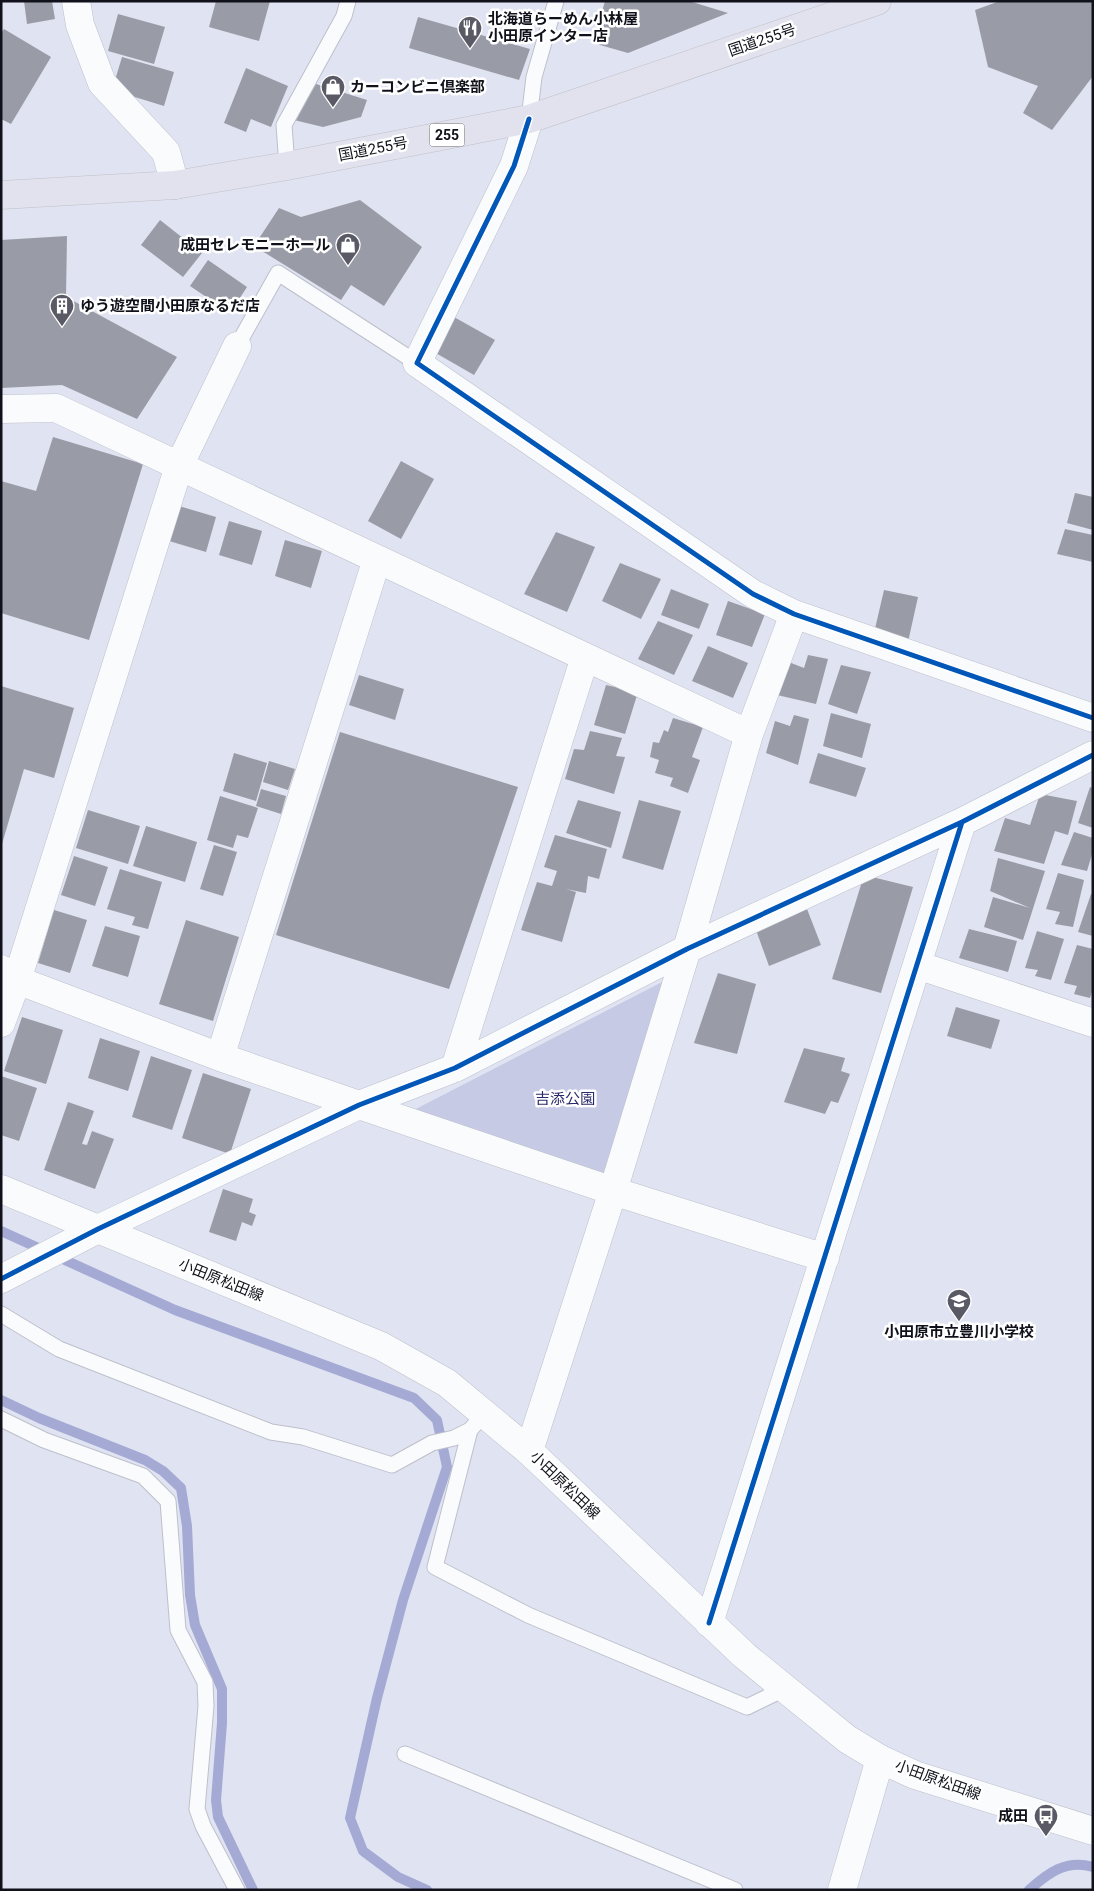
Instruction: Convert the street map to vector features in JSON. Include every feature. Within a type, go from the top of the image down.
[{"type":"highway","name":"国道255号","points":[[1,194],[175,185],[287,166],[529,119],[877,1]]},
{"type":"street","points":[[76,1],[80,24],[102,82],[166,152],[175,185]]},
{"type":"street","points":[[529,119],[514,166],[416,362],[754,594],[794,614],[1093,718]]},
{"type":"street","points":[[1,1023],[9,974],[179,466],[238,346]]},
{"type":"street","points":[[1,409],[56,408],[749,734]]},
{"type":"street","points":[[220,1057],[377,559]]},
{"type":"street","points":[[529,1451],[687,949],[749,734],[794,614]]},
{"type":"street","points":[[455,1068],[585,657]]},
{"type":"street","points":[[1,1279],[98,1230],[359,1105],[455,1068],[687,949],[962,822],[1093,755]]},
{"type":"street","points":[[709,1623],[962,822]]},
{"type":"street","points":[[917,965],[1093,1023]]},
{"type":"street","points":[[9,974],[220,1057],[612,1191],[825,1258]]},
{"type":"street","name":"小田原松田線","points":[[1,1189],[382,1346],[447,1383],[478,1421],[529,1451],[709,1623],[784,1689],[846,1739],[880,1759],[915,1775],[1093,1831]]},
{"type":"street","points":[[842,1890],[880,1759]]},
{"type":"lane","points":[[287,166],[284,125],[344,16],[348,1]]},
{"type":"lane","points":[[529,119],[534,77],[556,1]]},
{"type":"lane","points":[[238,346],[278,273],[416,362]]},
{"type":"lane","points":[[1,1314],[60,1350],[271,1432],[302,1437],[392,1465],[432,1443],[454,1438],[478,1421]]},
{"type":"lane","points":[[1,1419],[44,1440],[143,1476],[168,1501],[178,1630],[205,1682],[206,1706],[197,1809],[203,1826],[237,1890]]},
{"type":"lane","points":[[478,1421],[435,1567],[528,1615],[747,1707],[784,1689]]},
{"type":"lane","points":[[405,1754],[735,1890]]},
{"type":"green space","name":"吉添公園","points":[[664,981],[603,1175],[408,1113]]},
{"type":"building","points":[[24,1],[52,1],[55,19],[27,24]]},
{"type":"building","points":[[216,1],[270,1],[259,41],[209,27]]},
{"type":"building","points":[[605,1],[689,1],[728,13],[628,53],[593,43]]},
{"type":"building","points":[[1000,1],[1093,1],[1093,76],[1052,130],[1023,113],[1038,86],[988,67],[975,10]]},
{"type":"building","points":[[118,14],[165,27],[154,64],[108,51]]},
{"type":"building","name":"北海道らーめん小林屋 小田原インター店","points":[[418,17],[530,49],[519,80],[409,48]]},
{"type":"building","points":[[4,29],[51,57],[11,124],[1,119],[1,33]]},
{"type":"building","points":[[122,57],[174,72],[164,106],[112,90]]},
{"type":"building","points":[[246,68],[288,86],[271,127],[251,119],[246,132],[224,123]]},
{"type":"building","name":"カーコンビニ倶楽部","points":[[316,84],[367,100],[361,117],[323,127],[294,120]]},
{"type":"building","name":"成田セレモニーホール","points":[[360,200],[422,247],[384,306],[351,285],[341,300],[254,246],[279,208],[301,217]]},
{"type":"building","points":[[160,220],[202,253],[183,277],[141,245]]},
{"type":"building","name":"ゆう遊空間小田原なるだ店","points":[[67,236],[66,297],[177,357],[137,419],[62,385],[1,388],[1,240]]},
{"type":"building","points":[[208,260],[247,287],[230,313],[190,286]]},
{"type":"building","points":[[454,317],[495,340],[474,375],[434,352]]},
{"type":"building","points":[[53,437],[143,464],[89,640],[1,613],[1,481],[36,491]]},
{"type":"building","points":[[401,461],[434,479],[401,539],[368,521]]},
{"type":"building","points":[[1075,493],[1093,497],[1093,530],[1067,523]]},
{"type":"building","points":[[179,506],[216,517],[206,552],[169,541]]},
{"type":"building","points":[[229,521],[262,531],[252,565],[219,555]]},
{"type":"building","points":[[1065,529],[1093,535],[1093,562],[1057,554]]},
{"type":"building","points":[[556,532],[595,547],[567,612],[524,594]]},
{"type":"building","points":[[285,540],[322,551],[311,588],[275,576]]},
{"type":"building","points":[[620,563],[661,579],[641,619],[602,601]]},
{"type":"building","points":[[671,589],[709,604],[699,629],[661,615]]},
{"type":"building","points":[[884,590],[918,597],[908,642],[874,633]]},
{"type":"building","points":[[728,601],[765,614],[752,647],[716,635]]},
{"type":"building","points":[[658,621],[693,635],[674,675],[638,659]]},
{"type":"building","points":[[708,646],[748,663],[733,698],[692,681]]},
{"type":"building","points":[[808,655],[828,659],[816,704],[777,695],[786,661],[804,668]]},
{"type":"building","points":[[841,665],[871,672],[857,714],[828,704]]},
{"type":"building","points":[[359,675],[404,689],[395,720],[349,705]]},
{"type":"building","points":[[606,685],[638,692],[625,734],[594,725]]},
{"type":"building","points":[[1,686],[74,708],[54,778],[24,769],[2,844]]},
{"type":"building","points":[[831,713],[871,724],[862,758],[823,746]]},
{"type":"building","points":[[794,715],[809,719],[798,765],[766,753],[775,721],[790,726]]},
{"type":"building","points":[[673,718],[703,727],[692,757],[700,760],[688,793],[670,786],[673,778],[655,773],[659,760],[650,757],[653,742],[659,743],[664,730],[668,732]]},
{"type":"building","points":[[590,731],[622,738],[616,756],[625,757],[614,794],[565,779],[574,749],[584,750]]},
{"type":"building","points":[[340,732],[518,787],[449,989],[276,935]]},
{"type":"building","points":[[234,753],[267,763],[256,801],[223,791]]},
{"type":"building","points":[[818,753],[866,768],[856,797],[809,783]]},
{"type":"building","points":[[269,761],[295,769],[288,790],[263,782]]},
{"type":"building","points":[[1090,787],[1093,788],[1093,828],[1078,823]]},
{"type":"building","points":[[261,789],[286,796],[281,814],[256,806]]},
{"type":"building","points":[[1040,794],[1077,801],[1068,835],[1055,831],[1044,864],[994,851],[1005,818],[1030,825]]},
{"type":"building","points":[[220,796],[258,808],[248,838],[237,835],[233,848],[207,840]]},
{"type":"building","points":[[578,800],[621,812],[611,848],[566,833]]},
{"type":"building","points":[[639,800],[681,811],[663,870],[622,858]]},
{"type":"building","points":[[88,810],[140,826],[128,864],[76,848]]},
{"type":"building","points":[[146,826],[197,842],[185,882],[133,866]]},
{"type":"building","points":[[1074,832],[1093,838],[1093,851],[1087,871],[1061,865]]},
{"type":"building","points":[[555,835],[607,849],[599,879],[588,876],[586,893],[566,889],[576,892],[562,942],[521,930],[537,882],[552,886],[557,871],[544,867]]},
{"type":"building","points":[[214,845],[237,852],[223,896],[200,889]]},
{"type":"building","points":[[74,856],[108,867],[95,906],[61,895]]},
{"type":"building","points":[[998,858],[1045,871],[1023,940],[984,927],[993,897],[1030,908],[990,891]]},
{"type":"building","points":[[120,869],[162,882],[148,929],[132,925],[135,917],[107,909]]},
{"type":"building","points":[[1058,873],[1084,880],[1073,927],[1055,924],[1060,912],[1046,909]]},
{"type":"building","points":[[864,875],[913,887],[881,993],[832,979]]},
{"type":"building","points":[[1091,894],[1093,895],[1093,936],[1078,932]]},
{"type":"building","points":[[807,909],[821,945],[769,966],[756,930]]},
{"type":"building","points":[[54,910],[87,920],[70,973],[38,963]]},
{"type":"building","points":[[186,920],[239,937],[213,1021],[159,1004]]},
{"type":"building","points":[[105,926],[140,936],[128,977],[92,966]]},
{"type":"building","points":[[969,929],[1017,941],[1008,972],[959,958]]},
{"type":"building","points":[[1037,931],[1064,939],[1051,980],[1035,976],[1038,970],[1025,968]]},
{"type":"building","points":[[1077,945],[1093,949],[1093,989],[1090,998],[1074,994],[1077,986],[1064,983]]},
{"type":"building","points":[[718,973],[756,984],[737,1054],[694,1043]]},
{"type":"building","points":[[956,1007],[1000,1020],[991,1049],[947,1036]]},
{"type":"building","points":[[22,1017],[63,1030],[46,1084],[4,1071]]},
{"type":"building","points":[[100,1038],[140,1051],[128,1091],[88,1078]]},
{"type":"building","points":[[804,1048],[845,1058],[841,1071],[850,1074],[838,1103],[831,1101],[825,1114],[784,1102]]},
{"type":"building","points":[[151,1056],[192,1070],[172,1130],[132,1117]]},
{"type":"building","points":[[203,1073],[251,1089],[230,1154],[182,1138]]},
{"type":"building","points":[[1,1076],[37,1088],[19,1141],[1,1135]]},
{"type":"building","points":[[68,1102],[94,1111],[82,1144],[87,1145],[92,1131],[114,1139],[95,1189],[44,1170]]},
{"type":"building","points":[[223,1189],[253,1199],[249,1212],[256,1215],[252,1226],[242,1222],[236,1241],[209,1232]]},
{"type":"waterway","points":[[1,1231],[175,1310],[414,1398],[437,1420],[447,1467],[403,1600],[377,1698],[350,1818],[363,1851],[398,1877],[427,1890]]},
{"type":"waterway","points":[[1,1400],[39,1418],[145,1460],[163,1471],[181,1488],[187,1526],[190,1595],[195,1625],[222,1689],[222,1723],[216,1800],[218,1817],[253,1890]]},
{"type":"waterway","points":[[1029,1890],[1050,1873],[1066,1866],[1083,1865],[1093,1867]]},
{"type":"cycle path","points":[[529,119],[514,166],[417,363],[753,594],[794,614],[1093,718]]},
{"type":"cycle path","points":[[1,1279],[98,1229],[359,1105],[455,1068],[687,949],[962,822],[1093,755]]},
{"type":"cycle path","points":[[709,1623],[962,822]]},
{"type":"place","name":"北海道らーめん小林屋 小田原インター店","points":[[470,49]]},
{"type":"place","name":"カーコンビニ倶楽部","points":[[333,108]]},
{"type":"place","name":"成田セレモニーホール","points":[[348,266]]},
{"type":"place","name":"ゆう遊空間小田原なるだ店","points":[[62,327]]},
{"type":"place","name":"小田原市立豊川小学校","points":[[959,1322]]},
{"type":"place","name":"成田","points":[[1046,1837]]}]
